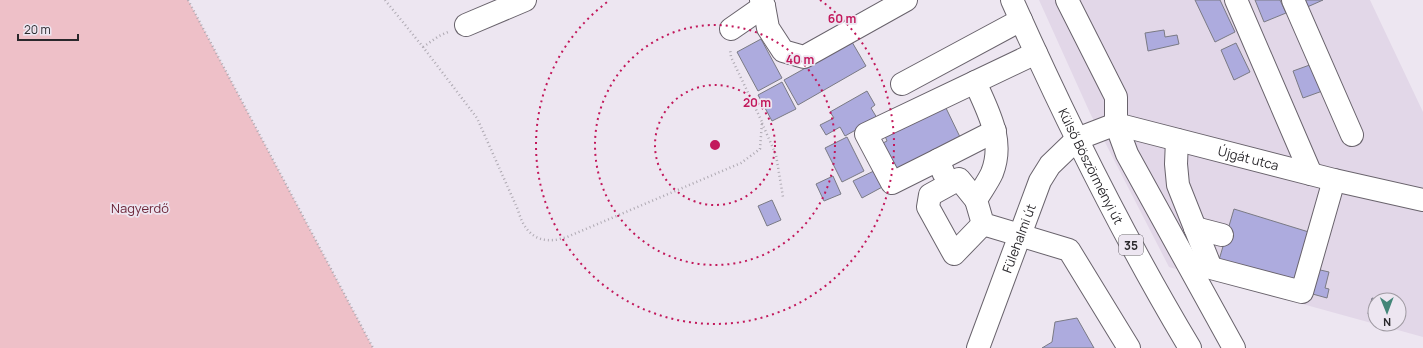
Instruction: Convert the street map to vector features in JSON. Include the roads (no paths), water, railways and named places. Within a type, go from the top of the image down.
[{"type":"main road","points":[[466,25],[526,0]]},
{"type":"main road","points":[[731,29],[762,3],[768,28],[783,51],[804,57],[906,0]]},
{"type":"main road","name":"Külső Böszörményi út","points":[[1012,0],[1077,139],[1132,246],[1190,348]]},
{"type":"main road","points":[[1067,0],[1116,97],[1116,124],[1127,154],[1234,348]]},
{"type":"main road","points":[[1236,0],[1311,174]]},
{"type":"main road","points":[[1293,0],[1352,135]]},
{"type":"main road","points":[[902,84],[1021,20]]},
{"type":"main road","points":[[995,131],[892,183],[866,134],[1036,54]]},
{"type":"main road","points":[[975,82],[995,131],[997,151],[991,174],[976,200]]},
{"type":"main road","points":[[1077,139],[1116,124]]},
{"type":"main road","name":"Újgát utca","points":[[1116,124],[1334,180],[1423,200]]},
{"type":"main road","name":"Fülehalmi út","points":[[978,348],[1040,181],[1050,165],[1077,139]]},
{"type":"main road","points":[[1177,140],[1176,164],[1178,185],[1211,268],[1302,292],[1334,180]]},
{"type":"main road","points":[[938,160],[949,185]]},
{"type":"main road","points":[[959,179],[976,200],[983,224],[954,254],[928,207],[930,195],[959,179]]},
{"type":"main road","points":[[983,224],[1069,250],[1129,348]]},
{"type":"main road","points":[[1195,228],[1222,235]]},
{"type":"park label","name":"Nagyerdő","points":[[140,208]]}]
